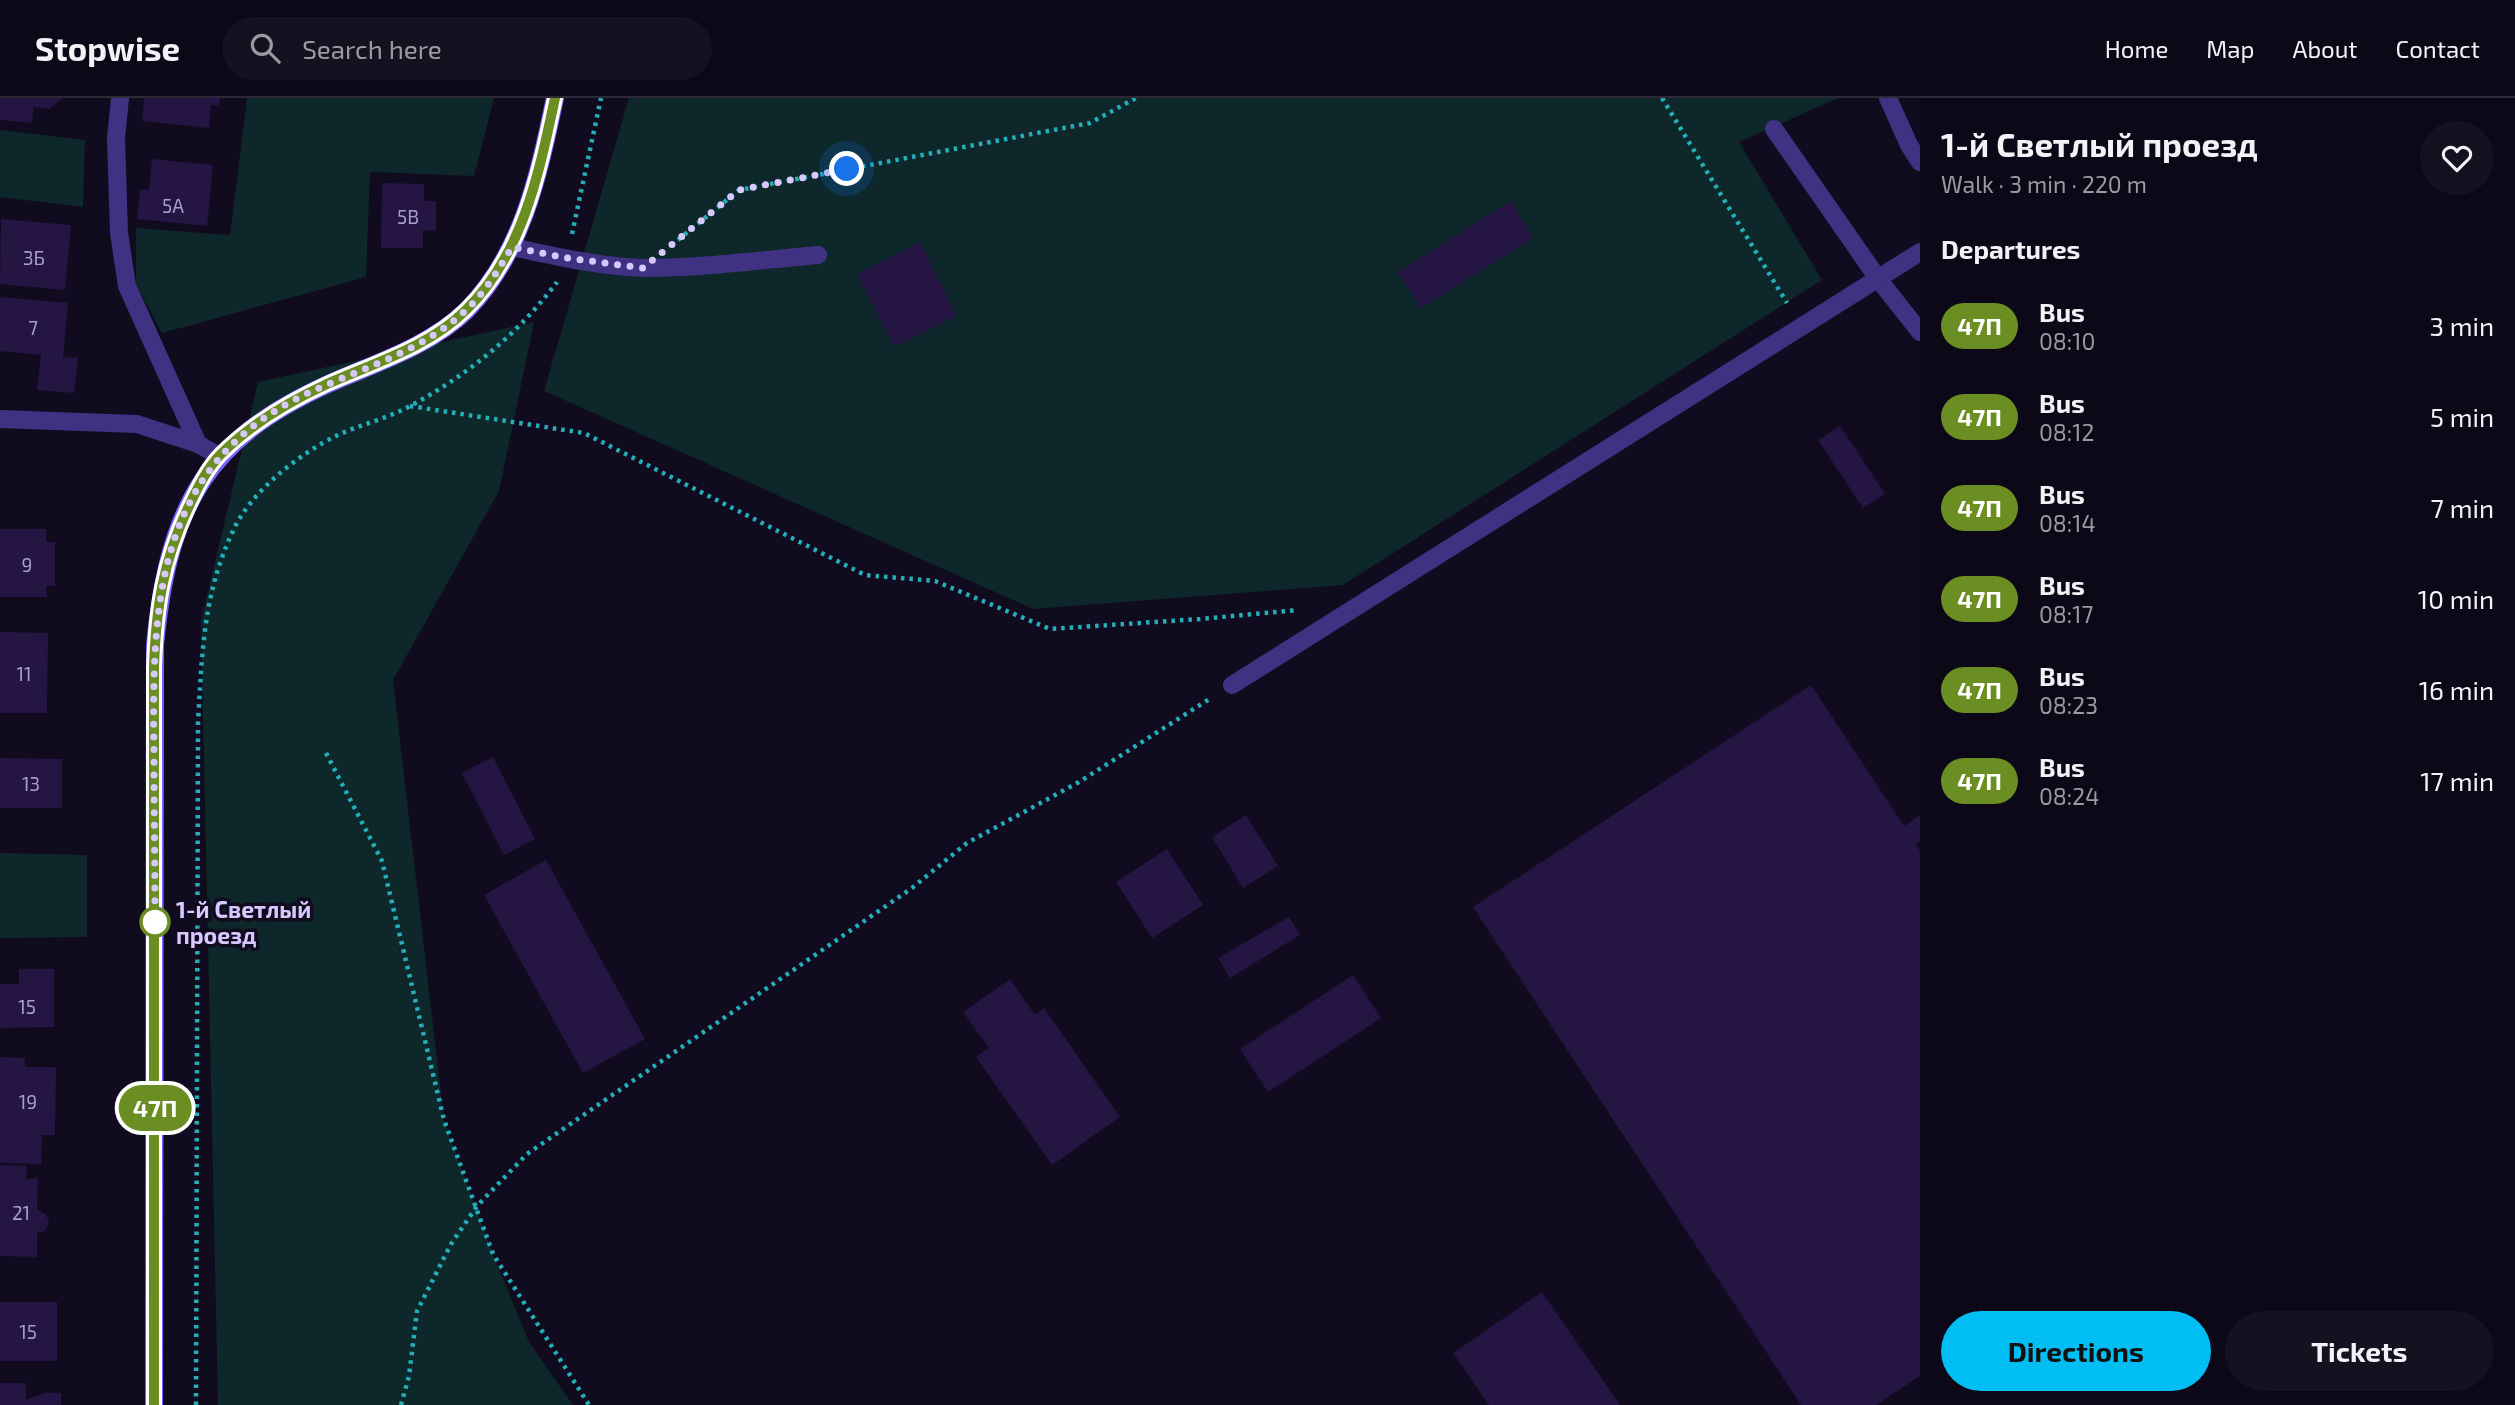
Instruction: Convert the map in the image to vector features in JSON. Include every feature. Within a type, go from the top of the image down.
[{"type":"street","points":[[120,98],[116,138],[119,233],[127,286],[198,443]]},
{"type":"street","points":[[154,1405],[155,645],[160,594],[172,543],[197,489],[219,456],[251,427],[284,405],[433,336],[465,311],[491,282],[512,247],[528,206],[555,98]]},
{"type":"street","points":[[1888,98],[1909,145],[1920,162]]},
{"type":"street","points":[[1774,129],[1879,280],[1920,332]]},
{"type":"street","points":[[512,247],[567,258],[643,268],[716,265],[818,255]]},
{"type":"street","points":[[1232,685],[1920,252]]},
{"type":"street","points":[[0,419],[137,424],[198,443],[219,456]]},
{"type":"path","points":[[196,1405],[197,737],[205,623],[216,571],[234,528],[258,493],[292,464],[336,436],[410,406],[477,365],[536,310],[559,280],[567,258],[601,98]]},
{"type":"path","points":[[643,268],[739,190],[1090,123],[1136,98]]},
{"type":"path","points":[[1662,98],[1801,326]]},
{"type":"path","points":[[410,406],[584,433],[866,575],[935,580],[1050,629],[1200,619],[1310,608]]},
{"type":"path","points":[[401,1405],[409,1376],[417,1311],[451,1244],[477,1206],[527,1154],[912,888],[967,843],[1079,782],[1232,685]]},
{"type":"path","points":[[326,753],[382,861],[444,1120],[493,1254],[589,1405]]},
{"type":"green space","points":[[247,98],[494,98],[474,176],[370,172],[366,277],[162,333],[136,284],[136,228],[230,235]]},
{"type":"green space","points":[[629,98],[1838,98],[1739,142],[1822,280],[1343,585],[1033,609],[544,391]]},
{"type":"green space","points":[[0,130],[85,140],[83,207],[0,197]]},
{"type":"green space","points":[[534,322],[499,491],[393,680],[444,1120],[493,1254],[529,1342],[573,1405],[218,1405],[201,621],[258,382]]},
{"type":"green space","points":[[0,853],[87,855],[87,937],[0,938]]},
{"type":"building","points":[[0,98],[63,98],[49,109],[34,107],[32,123],[0,120]]},
{"type":"building","points":[[144,98],[220,98],[219,105],[211,105],[209,128],[142,121]]},
{"type":"building","points":[[152,159],[213,165],[207,226],[137,219],[140,189],[149,190]]},
{"type":"building","points":[[382,183],[424,184],[424,201],[436,201],[436,231],[423,230],[423,248],[381,248]]},
{"type":"building","points":[[1511,201],[1533,238],[1421,308],[1398,272]]},
{"type":"building","points":[[1,219],[71,225],[65,290],[0,284]]},
{"type":"building","points":[[920,242],[957,316],[894,347],[857,274]]},
{"type":"building","points":[[0,297],[68,303],[63,357],[78,358],[74,393],[37,390],[41,355],[0,351]]},
{"type":"building","points":[[1840,426],[1885,494],[1863,508],[1818,440]]},
{"type":"building","points":[[0,529],[46,529],[46,542],[55,542],[55,586],[46,586],[47,597],[0,597]]},
{"type":"building","points":[[0,632],[48,633],[47,713],[0,713]]},
{"type":"building","points":[[1811,685],[1904,826],[1920,815],[1920,842],[1916,844],[1920,851],[1920,1376],[1876,1405],[1801,1405],[1473,907]]},
{"type":"building","points":[[493,757],[535,839],[504,855],[462,773]]},
{"type":"building","points":[[0,758],[62,759],[62,808],[0,808]]},
{"type":"building","points":[[1246,815],[1278,866],[1243,888],[1212,837]]},
{"type":"building","points":[[1167,849],[1203,905],[1152,938],[1116,882]]},
{"type":"building","points":[[546,860],[645,1039],[583,1073],[484,895]]},
{"type":"building","points":[[1289,917],[1300,935],[1230,978],[1218,958]]},
{"type":"building","points":[[19,969],[54,969],[54,1027],[0,1028],[0,984],[19,984]]},
{"type":"building","points":[[1353,975],[1381,1018],[1268,1092],[1240,1049]]},
{"type":"building","points":[[1010,979],[1035,1015],[1044,1008],[1120,1117],[1052,1165],[976,1057],[989,1048],[963,1012]]},
{"type":"building","points":[[0,1057],[25,1058],[25,1067],[56,1067],[55,1135],[42,1135],[41,1164],[0,1163]]},
{"type":"building","points":[[0,1165],[27,1166],[26,1179],[38,1178],[37,1210],[46,1214],[49,1222],[45,1231],[37,1233],[37,1257],[0,1256]]},
{"type":"building","points":[[1542,1292],[1620,1405],[1489,1405],[1453,1353]]},
{"type":"building","points":[[0,1302],[57,1302],[57,1361],[0,1361]]},
{"type":"building","points":[[0,1383],[26,1383],[26,1400],[45,1393],[61,1393],[61,1405],[0,1405]]},
{"type":"bus line","name":"47П","points":[[154,1405],[153,711],[160,594],[172,543],[197,489],[208,472],[219,456],[251,427],[284,405],[433,336],[465,311],[491,282],[512,247],[528,206],[555,98]]},
{"type":"place","name":"1-й Светлый проезд","points":[[155,922]]},
{"type":"route","points":[[155,922],[153,711],[160,594],[172,543],[197,489],[219,456],[251,427],[284,405],[433,336],[465,311],[491,282],[512,247],[567,258],[643,268],[739,190],[847,169]]}]
